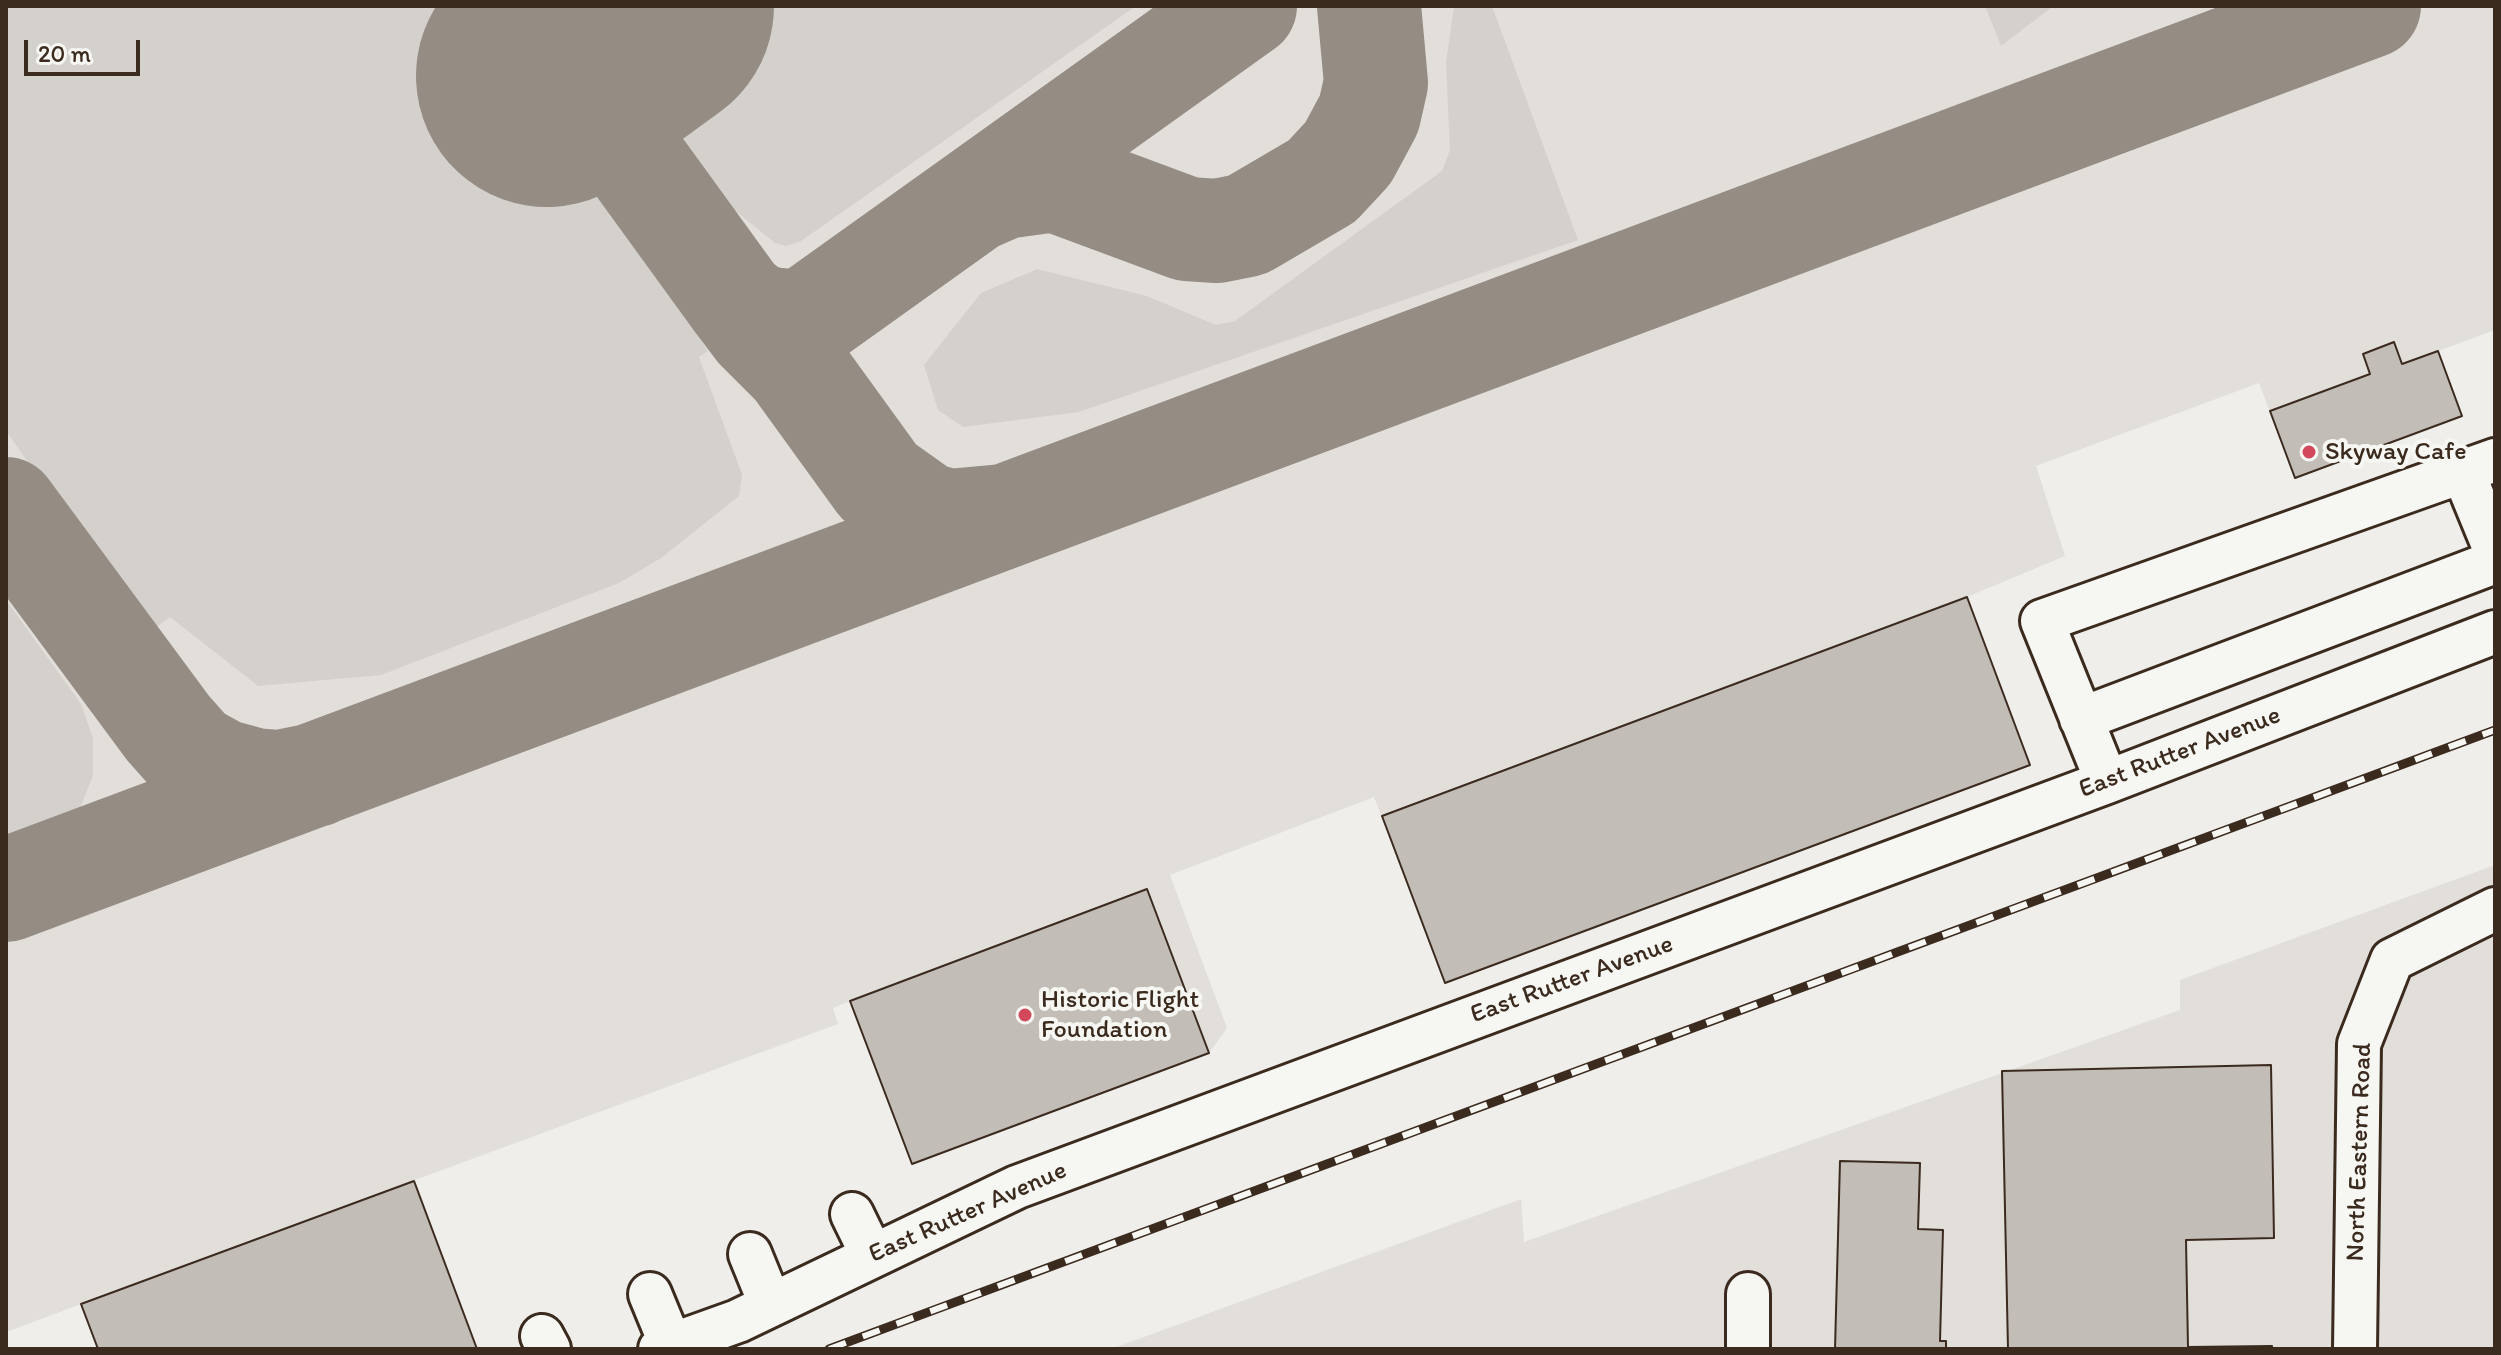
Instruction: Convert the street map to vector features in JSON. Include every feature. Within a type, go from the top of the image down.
[{"type":"street","points":[[2107,782],[2042,621],[2479,466],[2495,550]]},
{"type":"street","points":[[2081,719],[2495,562]]},
{"type":"street","name":"East Rutter Avenue","points":[[666,1347],[738,1321],[1017,1187],[2107,782],[2495,632]]},
{"type":"street","name":"North Eastern Road","points":[[2355,1349],[2359,1044],[2392,960],[2495,909]]},
{"type":"street","points":[[852,1214],[872,1255]]},
{"type":"street","points":[[750,1254],[770,1303]]},
{"type":"street","points":[[650,1294],[666,1347]]},
{"type":"street","points":[[1748,1294],[1748,1349]]},
{"type":"shaded area","points":[[6,6],[2495,6],[2495,330],[2438,351],[2462,416],[2295,478],[2259,383],[2036,466],[2065,556],[1967,597],[2030,765],[1445,983],[1374,797],[1170,875],[1227,1028],[1209,1053],[912,1164],[850,1001],[833,1008],[838,1024],[415,1180],[477,1349],[98,1349],[81,1304],[6,1332]]},
{"type":"shaded area","points":[[6,6],[526,6],[421,82],[498,188],[566,139],[708,351],[699,357],[742,475],[739,496],[661,558],[619,583],[381,675],[258,686],[170,617],[149,633],[6,431]]},
{"type":"shaded area","points":[[752,6],[1136,6],[801,241],[786,246],[775,243],[726,203],[706,181],[688,149],[661,71]]},
{"type":"shaded area","points":[[1454,6],[1492,6],[1578,240],[1079,412],[963,427],[938,410],[924,365],[981,293],[1037,269],[1147,296],[1216,325],[1235,321],[1442,171],[1450,150],[1446,63]]},
{"type":"shaded area","points":[[1985,6],[2052,6],[2052,7],[2001,46]]},
{"type":"shaded area","points":[[6,600],[81,704],[93,738],[93,776],[76,817],[37,847],[6,857]]},
{"type":"shaded area","points":[[2495,865],[2495,1349],[1111,1349],[1521,1199],[1524,1242],[2180,1010],[2180,980]]},
{"type":"building","points":[[2394,342],[2402,364],[2438,351],[2462,416],[2295,478],[2270,411],[2370,374],[2363,354]]},
{"type":"building","points":[[1967,597],[2030,765],[1445,983],[1382,816]]},
{"type":"building","name":"Historic Flight Foundation","points":[[1147,889],[1209,1053],[912,1164],[850,1001]]},
{"type":"building","points":[[2271,1065],[2274,1238],[2186,1240],[2188,1347],[2272,1346],[2272,1349],[2008,1349],[2002,1071]]},
{"type":"building","points":[[1840,1161],[1920,1163],[1918,1229],[1943,1230],[1940,1341],[1946,1341],[1946,1349],[1835,1349]]},
{"type":"building","points":[[414,1181],[477,1349],[98,1349],[81,1304]]},
{"type":"taxiway","points":[[736,300],[753,314],[770,319],[790,321],[810,317],[1245,6]]},
{"type":"taxiway","points":[[979,198],[1004,187],[1055,180],[1187,229],[1217,231],[1247,225],[1322,181],[1348,153],[1369,114],[1376,83],[1369,6]]},
{"type":"taxiway","points":[[6,890],[2369,6]]},
{"type":"taxiway","points":[[586,47],[585,72],[601,114],[736,300],[758,329],[795,366],[879,482],[924,514],[949,521],[1004,516]]},
{"type":"taxiway","points":[[6,509],[168,728],[192,755],[221,771],[254,780],[280,782],[315,775]]},
{"type":"runway","points":[[547,76],[643,6]]},
{"type":"railway","points":[[829,1349],[2495,730]]},
{"type":"place","name":"Skyway Cafe","points":[[2309,452]]},
{"type":"place","name":"Historic Flight Foundation","points":[[1025,1015]]}]
